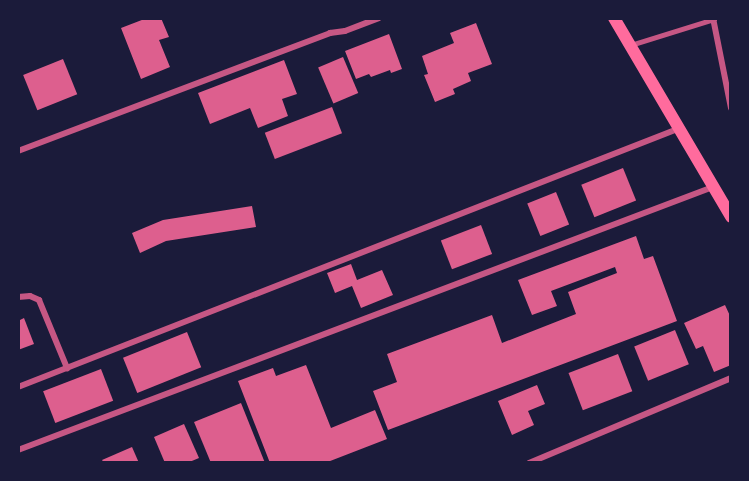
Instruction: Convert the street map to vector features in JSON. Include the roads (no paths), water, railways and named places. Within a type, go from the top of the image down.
[{"type":"main road","points":[[615,18],[731,216]]},
{"type":"street","points":[[18,152],[330,33],[345,31],[379,18]]},
{"type":"street","points":[[713,19],[731,108]]},
{"type":"street","points":[[18,387],[680,128]]},
{"type":"street","points":[[18,450],[713,186]]},
{"type":"street","points":[[18,297],[30,296],[39,300],[67,368]]},
{"type":"street","points":[[529,463],[731,378]]},
{"type":"lane","points":[[631,45],[713,19]]}]
